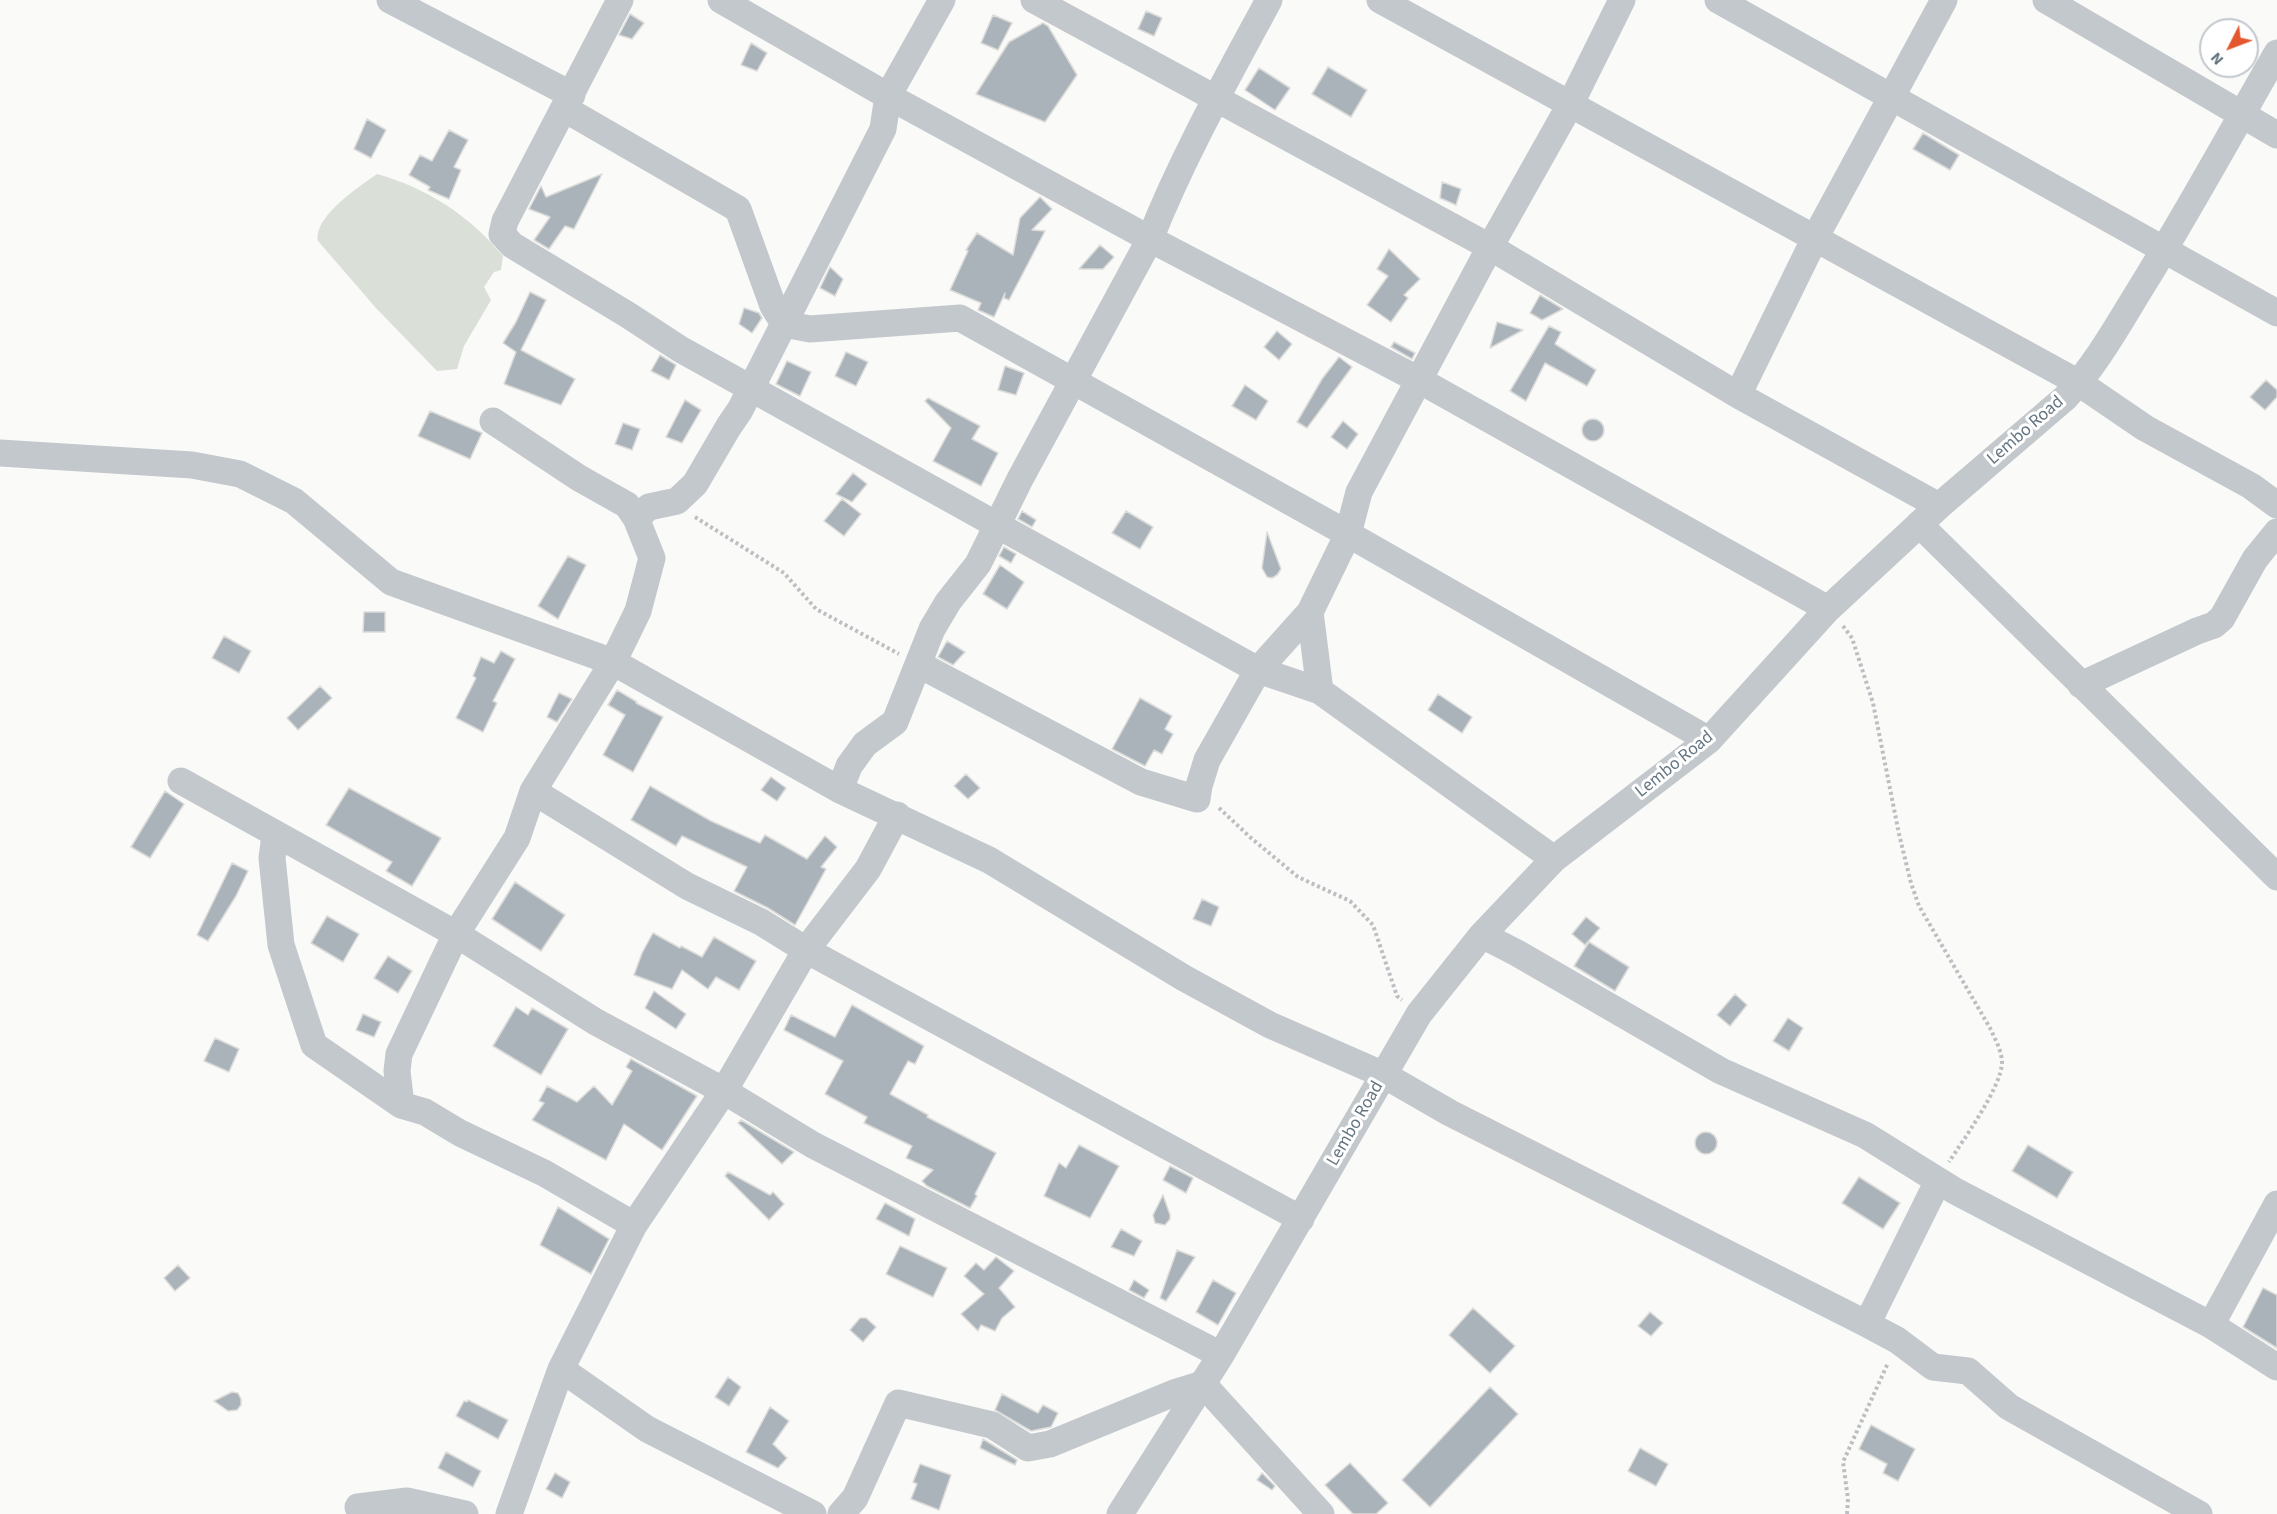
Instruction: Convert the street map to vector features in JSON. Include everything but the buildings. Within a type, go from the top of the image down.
[{"type":"street","points":[[390,0],[568,102],[738,209],[773,306],[784,324],[810,329],[960,318],[1348,534],[1709,741]]},
{"type":"street","points":[[620,0],[505,221],[502,234],[512,245],[680,349],[1258,670],[1320,691],[1554,859]]},
{"type":"street","points":[[721,0],[888,96],[1150,239],[1419,380],[1828,609]]},
{"type":"street","points":[[636,518],[649,507],[677,501],[695,484],[752,389],[883,129],[888,96],[942,0]]},
{"type":"street","points":[[1034,0],[1490,248],[1738,395],[1939,506]]},
{"type":"street","points":[[840,790],[849,766],[865,744],[895,722],[937,620],[978,564],[1020,479],[1150,239],[1165,201],[1216,98],[1269,0]]},
{"type":"street","points":[[1380,0],[2079,383],[2145,428],[2251,486],[2277,505]]},
{"type":"street","points":[[918,664],[1141,782],[1197,799],[1198,786],[1207,760],[1258,670],[1310,612],[1348,534],[1359,492],[1571,103],[1622,0]]},
{"type":"street","points":[[1718,0],[2277,313]]},
{"type":"street","points":[[1738,395],[1815,238],[1944,0]]},
{"type":"street","points":[[2046,0],[2277,135]]},
{"type":"street","name":"Lembo Road","points":[[1120,1514],[1221,1355],[1419,1014],[1482,935],[1554,859],[1709,741],[1828,609],[1919,524],[2065,398],[2079,383],[2094,364],[2165,249],[2277,53]]},
{"type":"street","points":[[402,1105],[397,1071],[399,1054],[456,934],[517,838],[533,791],[613,662],[638,611],[652,558],[636,518],[627,505],[579,478],[493,421]]},
{"type":"street","points":[[0,453],[192,465],[240,474],[294,501],[392,582],[613,662],[840,790],[989,860],[1184,978],[1270,1025],[1384,1075],[1459,1118],[1867,1324],[1898,1340],[1933,1367],[1968,1371],[2009,1407],[2199,1514]]},
{"type":"street","points":[[1919,524],[2277,877]]},
{"type":"street","points":[[2080,684],[2197,630],[2214,625],[2222,618],[2255,558],[2277,532]]},
{"type":"street","points":[[1310,612],[1320,691]]},
{"type":"street","points":[[181,781],[456,934],[596,1022],[724,1091],[813,1145],[1221,1355]]},
{"type":"street","points":[[533,791],[687,886],[761,922],[807,950],[1301,1219]]},
{"type":"street","points":[[509,1514],[561,1369],[634,1225],[724,1091],[807,950],[868,869],[897,815]]},
{"type":"street","points":[[275,835],[272,858],[281,945],[314,1045],[402,1105],[425,1112],[469,1138],[544,1173],[634,1225]]},
{"type":"street","points":[[1482,935],[1720,1071],[1865,1135],[1938,1181],[2211,1325],[2277,1367]]},
{"type":"street","points":[[1867,1324],[1938,1181]]},
{"type":"street","points":[[2211,1325],[2277,1204]]},
{"type":"street","points":[[561,1369],[647,1429],[813,1514]]},
{"type":"street","points":[[841,1514],[855,1498],[898,1403],[992,1425],[1028,1448],[1050,1444],[1174,1393],[1203,1384],[1321,1514]]},
{"type":"street","points":[[358,1507],[407,1501],[465,1514]]},
{"type":"path","points":[[677,501],[688,512],[784,573],[816,609],[918,664]]},
{"type":"path","points":[[1828,609],[1852,638],[1860,658],[1873,703],[1908,874],[1919,906],[1990,1028],[1999,1048],[2002,1063],[1999,1080],[1938,1181]]},
{"type":"path","points":[[1197,799],[1210,800],[1298,877],[1350,901],[1373,925],[1397,996],[1419,1014]]},
{"type":"path","points":[[1847,1514],[1848,1500],[1843,1462],[1898,1340]]},
{"type":"shaded area","points":[[377,174],[413,187],[446,205],[476,228],[503,256],[501,270],[494,272],[484,287],[491,300],[464,346],[457,369],[437,371],[376,308],[318,241],[318,232],[330,212]]}]
